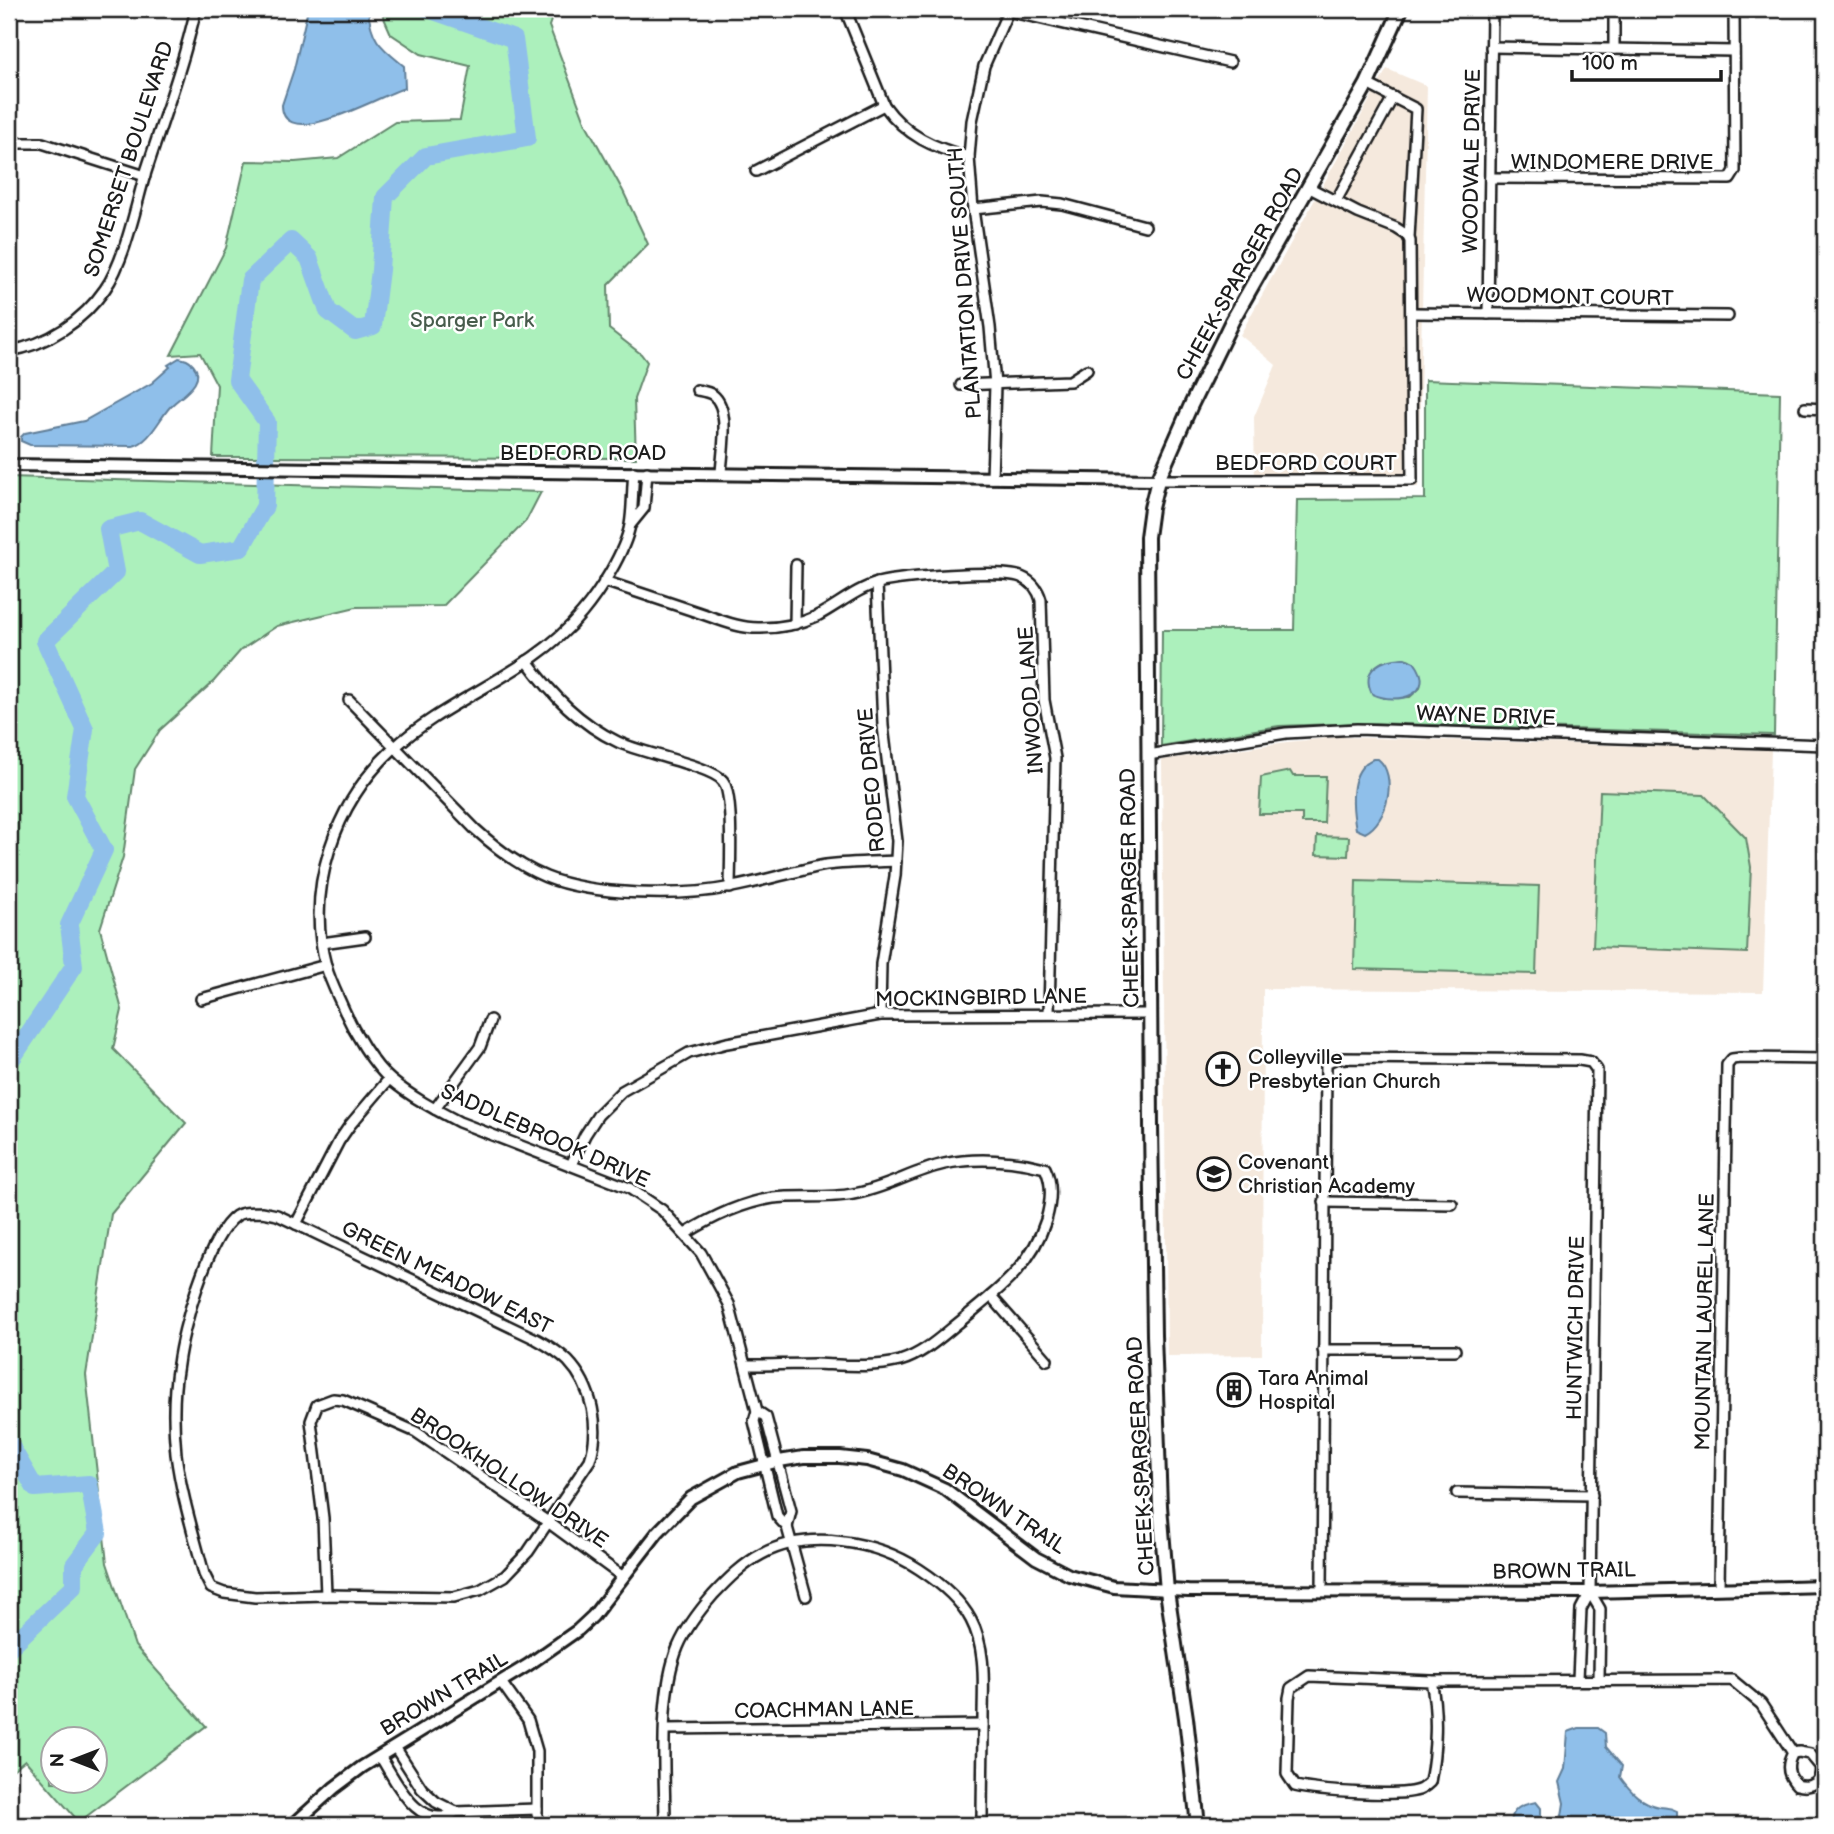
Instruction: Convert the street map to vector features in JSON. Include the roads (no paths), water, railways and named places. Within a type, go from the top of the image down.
[{"type":"main road","name":"CHEEK-SPARGER ROAD","points":[[1198,1825],[1186,1718],[1167,1591],[1160,1506],[1154,1335],[1145,570],[1151,508],[1158,480],[1232,321],[1367,84],[1401,9]]},
{"type":"street","name":"SOMERSET BOULEVARD","points":[[9,351],[37,345],[61,332],[98,299],[113,274],[196,9]]},
{"type":"street","points":[[845,9],[884,105],[893,118],[922,141],[969,157]]},
{"type":"street","name":"WOODVALE DRIVE","points":[[1488,314],[1492,9]]},
{"type":"street","points":[[1614,9],[1614,49]]},
{"type":"street","points":[[1491,47],[1734,51],[1734,9]]},
{"type":"street","points":[[1009,10],[1230,62]]},
{"type":"street","name":"PLANTATION DRIVE SOUTH","points":[[992,478],[995,384],[969,157],[972,121],[984,66],[1009,10]]},
{"type":"street","name":"WINDOMERE DRIVE","points":[[1490,178],[1730,179],[1733,176],[1734,51]]},
{"type":"street","points":[[1367,84],[1416,108],[1409,238],[1412,313]]},
{"type":"street","points":[[1336,201],[1393,97]]},
{"type":"street","points":[[757,172],[884,105]]},
{"type":"street","points":[[9,143],[42,143],[145,176]]},
{"type":"street","points":[[1308,187],[1396,228],[1409,238]]},
{"type":"street","points":[[973,209],[1042,202],[1062,204],[1145,226]]},
{"type":"street","name":"WOODMONT COURT","points":[[1412,313],[1728,316]]},
{"type":"street","name":"BEDFORD COURT","points":[[1158,480],[1412,481],[1412,313]]},
{"type":"street","points":[[961,385],[1070,382],[1087,370]]},
{"type":"street","points":[[697,390],[712,394],[721,405],[724,424],[721,473]]},
{"type":"street","points":[[1805,408],[1825,409]]},
{"type":"street","name":"BEDFORD ROAD","points":[[9,465],[1158,480]]},
{"type":"street","name":"SADDLEBROOK DRIVE","points":[[634,472],[630,526],[623,546],[582,613],[556,639],[527,661],[426,723],[394,747],[359,787],[326,858],[320,897],[322,943],[326,965],[353,1029],[390,1079],[459,1122],[629,1188],[649,1200],[685,1234],[711,1269],[729,1304],[757,1412],[754,1421],[777,1516],[787,1527]]},
{"type":"street","name":"SADDLEBROOK DRIVE","points":[[630,526],[644,508],[647,472]]},
{"type":"street","points":[[795,624],[796,565]]},
{"type":"street","name":"INWOOD LANE","points":[[604,581],[746,627],[759,628],[795,624],[816,616],[877,583],[922,576],[1019,576],[1038,590],[1043,623],[1044,700],[1055,758],[1049,1013]]},
{"type":"street","name":"RODEO DRIVE","points":[[877,583],[883,726],[897,841],[881,964],[880,1015]]},
{"type":"street","points":[[527,661],[548,690],[593,728],[618,742],[715,774],[723,781],[729,807],[730,888]]},
{"type":"street","points":[[349,701],[475,829],[495,846],[545,877],[583,887],[609,890],[675,892],[730,888],[825,866],[896,862]]},
{"type":"street","name":"WAYNE DRIVE","points":[[1148,755],[1286,733],[1357,729],[1825,745]]},
{"type":"street","points":[[322,943],[365,937]]},
{"type":"street","points":[[201,999],[326,965]]},
{"type":"street","name":"MOCKINGBIRD LANE","points":[[570,1165],[584,1135],[598,1115],[622,1091],[689,1053],[727,1043],[880,1015],[1151,1014]]},
{"type":"street","points":[[435,1109],[480,1047],[490,1020]]},
{"type":"street","name":"HUNTWICH DRIVE","points":[[1324,1202],[1326,1063],[1337,1059],[1553,1059],[1580,1060],[1594,1065],[1597,1070],[1590,1592]]},
{"type":"street","name":"MOUNTAIN LAUREL LANE","points":[[1719,1587],[1727,1065],[1732,1059],[1825,1059]]},
{"type":"street","points":[[296,1224],[349,1125],[390,1079]]},
{"type":"street","points":[[685,1234],[708,1219],[752,1203],[773,1198],[853,1194],[944,1164],[990,1161],[1032,1164],[1045,1168],[1049,1176],[1049,1210],[1028,1259],[991,1296],[932,1344],[904,1360],[888,1364],[746,1365]]},
{"type":"street","points":[[1322,1591],[1324,1202],[1452,1204]]},
{"type":"street","name":"GREEN MEADOW EAST","points":[[262,1212],[277,1215],[536,1339],[568,1361],[586,1389],[594,1416],[594,1450],[548,1522],[528,1552],[505,1576],[480,1590],[454,1597],[255,1597],[211,1588],[204,1574],[176,1454],[175,1392],[184,1332],[204,1270],[224,1228],[243,1213],[262,1212]]},
{"type":"street","points":[[991,1296],[1047,1360]]},
{"type":"street","points":[[1323,1350],[1455,1350]]},
{"type":"street","name":"BROOKHOLLOW DRIVE","points":[[326,1595],[323,1518],[311,1434],[313,1411],[323,1401],[337,1399],[357,1404],[416,1432],[623,1577]]},
{"type":"street","name":"SADDLEBROOK DRIVE","points":[[757,1412],[766,1417],[779,1461],[791,1511],[787,1527]]},
{"type":"street","name":"BROWN TRAIL","points":[[293,1825],[334,1788],[380,1756],[538,1659],[578,1630],[593,1616],[659,1532],[691,1498],[738,1472],[804,1457],[867,1460],[903,1470],[945,1489],[1019,1547],[1069,1575],[1114,1587],[1167,1591],[1590,1592],[1825,1586]]},
{"type":"street","points":[[1457,1493],[1592,1495]]},
{"type":"street","points":[[787,1527],[806,1596]]},
{"type":"street","points":[[665,1825],[666,1694],[671,1663],[691,1624],[723,1584],[762,1554],[792,1544],[835,1541],[886,1551],[909,1562],[952,1594],[971,1620],[980,1647],[983,1673],[982,1825]]},
{"type":"street","points":[[1578,1679],[1580,1609],[1590,1592],[1600,1609],[1599,1679]]},
{"type":"street","points":[[1431,1681],[1434,1695],[1433,1766],[1430,1782],[1419,1790],[1387,1792],[1319,1791],[1295,1787],[1287,1774],[1289,1698],[1291,1688],[1309,1676],[1431,1681],[1732,1680],[1761,1704],[1793,1752]]},
{"type":"street","points":[[501,1682],[528,1720],[537,1751],[537,1825]]},
{"type":"street","name":"COACHMAN LANE","points":[[666,1729],[983,1725]]},
{"type":"street","points":[[395,1747],[422,1789],[436,1802],[456,1812],[537,1809]]},
{"type":"street","points":[[380,1756],[407,1798],[423,1814],[446,1818],[456,1812]]},
{"type":"water","points":[[308,9],[368,9],[369,20],[378,42],[404,66],[405,88],[359,108],[316,122],[299,124],[287,119],[282,105],[294,69]]},
{"type":"water","points":[[179,358],[187,360],[197,371],[195,383],[170,407],[139,444],[30,445],[21,441],[25,433],[84,421],[152,383],[170,367],[168,365]]},
{"type":"water","points":[[1404,658],[1414,662],[1420,673],[1422,682],[1418,689],[1403,698],[1393,699],[1372,694],[1369,678],[1375,667]]},
{"type":"water","points":[[1373,759],[1378,759],[1388,776],[1388,798],[1380,819],[1365,833],[1356,829],[1353,790],[1359,772]]},
{"type":"water","points":[[1579,1728],[1598,1728],[1605,1733],[1606,1747],[1622,1766],[1620,1777],[1637,1796],[1648,1803],[1677,1811],[1677,1825],[1555,1825],[1561,1822],[1564,1803],[1559,1782],[1565,1769],[1568,1732]]},
{"type":"water","points":[[1536,1802],[1541,1808],[1541,1824],[1544,1825],[1511,1825],[1511,1819],[1518,1808]]},
{"type":"waterway","points":[[9,1063],[74,966],[69,925],[104,850],[75,796],[85,729],[45,641],[116,572],[108,529],[140,521],[200,554],[241,548],[265,506],[267,422],[237,380],[250,280],[291,241],[309,258],[328,311],[355,331],[373,326],[385,197],[426,156],[527,138],[514,39],[428,9]]},
{"type":"waterway","points":[[9,1443],[35,1488],[89,1484],[98,1533],[74,1565],[74,1586],[9,1648]]},
{"type":"place","name":"Colleyville Presbyterian Church","points":[[1223,1069]]},
{"type":"place","name":"Covenant Christian Academy","points":[[1214,1174]]},
{"type":"place","name":"Tara Animal Hospital","points":[[1234,1390]]},
{"type":"park label","name":"Sparger Park","points":[[472,320]]}]
